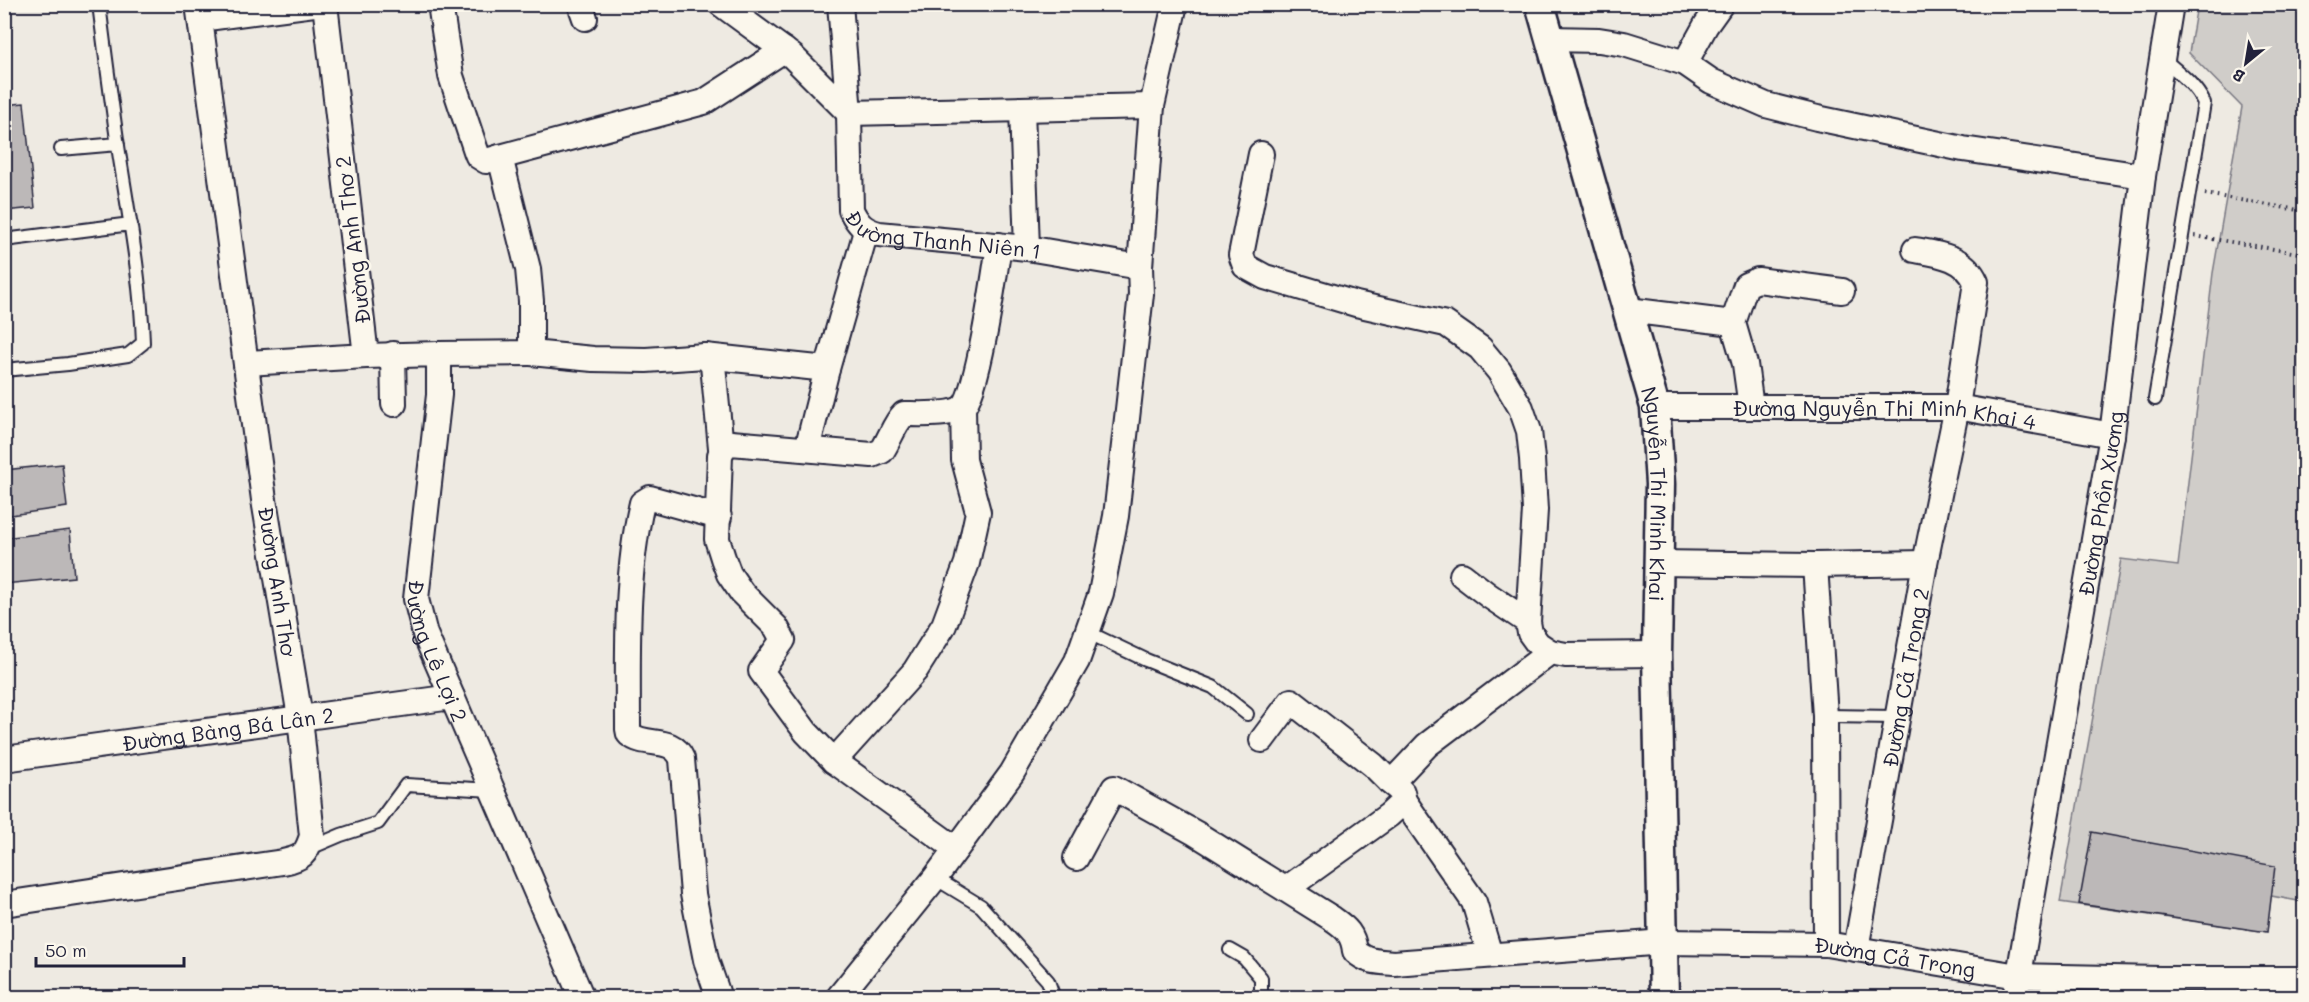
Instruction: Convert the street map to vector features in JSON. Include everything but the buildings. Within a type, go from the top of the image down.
[{"type":"street","points":[[199,12],[314,4]]},
{"type":"street","name":"Đường Anh Thơ 2","points":[[246,363],[366,356],[325,4]]},
{"type":"street","points":[[440,4],[451,76],[478,156],[486,161],[704,102],[784,50]]},
{"type":"street","points":[[721,4],[784,50],[849,113],[1152,106]]},
{"type":"street","name":"Đường Thanh Niên 1","points":[[840,4],[849,113],[851,210],[857,223],[866,231],[1027,248],[1140,267]]},
{"type":"street","points":[[838,998],[935,878],[1012,773],[1077,661],[1101,593],[1116,516],[1141,294],[1140,267],[1152,106],[1175,4]]},
{"type":"street","name":"Nguyễn Thị Minh Khai","points":[[1540,4],[1655,406],[1660,484],[1657,654],[1664,998]]},
{"type":"street","points":[[1685,63],[1720,4]]},
{"type":"street","name":"Đường Phồn Xương","points":[[2017,987],[2112,435],[2143,176],[2171,4]]},
{"type":"street","name":"Đường Anh Thơ","points":[[199,12],[264,500],[300,717],[312,836],[308,849]]},
{"type":"street","points":[[1549,39],[1599,40],[1624,44],[1685,63],[1711,81],[1766,105],[1963,149],[2143,176]]},
{"type":"street","points":[[1022,109],[1027,248]]},
{"type":"street","points":[[1261,154],[1241,255],[1245,266],[1265,277],[1356,304],[1446,324],[1480,348],[1499,372],[1521,408],[1529,431],[1535,510],[1528,622],[1530,633],[1538,644],[1550,652],[1566,655],[1657,654]]},
{"type":"street","points":[[500,157],[528,269],[531,301],[531,353]]},
{"type":"street","points":[[807,449],[866,231]]},
{"type":"street","points":[[834,761],[915,671],[944,625],[967,563],[978,512],[964,460],[963,407],[970,395],[982,350],[999,245]]},
{"type":"street","name":"Đường Cả Trọng 2","points":[[1856,949],[1925,563],[1957,406],[1976,282],[1972,273],[1959,262],[1943,255],[1915,250]]},
{"type":"street","points":[[1751,406],[1744,364],[1733,323],[1746,285],[1758,280],[1842,291]]},
{"type":"street","points":[[1628,310],[1733,323]]},
{"type":"street","points":[[366,356],[531,353],[593,359],[646,360],[705,356],[827,369]]},
{"type":"street","points":[[393,354],[394,404]]},
{"type":"street","name":"Đường Lê Lợi 2","points":[[439,354],[439,394],[416,599],[425,634],[582,998]]},
{"type":"street","points":[[705,356],[713,365],[721,448],[717,539],[729,574],[742,593],[776,627],[783,640],[761,671],[806,732],[834,761],[956,849]]},
{"type":"street","name":"Đường Nguyễn Thị Minh Khai 4","points":[[1655,406],[1957,406],[2112,435]]},
{"type":"street","points":[[721,448],[731,443],[872,454],[882,451],[904,414],[950,412],[963,407]]},
{"type":"street","points":[[717,992],[706,960],[693,894],[682,759],[675,747],[666,743],[634,738],[629,734],[628,650],[634,537],[642,503],[650,498],[718,517]]},
{"type":"street","points":[[1658,563],[1815,566],[1925,563]]},
{"type":"street","points":[[1815,566],[1825,716],[1826,944]]},
{"type":"street","points":[[1462,575],[1488,596],[1528,622]]},
{"type":"street","points":[[1076,858],[1114,789],[1195,833],[1287,889],[1389,815],[1398,792],[1427,745],[1550,652]]},
{"type":"street","name":"Đường Bàng Bá Lân 2","points":[[4,759],[452,698]]},
{"type":"street","points":[[1262,740],[1291,701],[1373,765],[1398,792],[1474,902],[1490,955]]},
{"type":"street","points":[[4,904],[283,862],[299,858],[308,849]]},
{"type":"street","name":"Đường Cả Trọng","points":[[1287,889],[1347,929],[1354,939],[1355,951],[1362,958],[1375,962],[1394,963],[1664,942],[1826,944],[2017,987],[2160,979],[2304,979]]},
{"type":"lane","points":[[4,370],[128,356],[143,343],[131,224],[99,4]]},
{"type":"lane","points":[[2155,399],[2204,103],[2190,83],[2161,57]]},
{"type":"lane","points":[[61,149],[118,144]]},
{"type":"lane","points":[[4,240],[131,224]]},
{"type":"lane","points":[[1087,632],[1146,660],[1213,687],[1247,714]]},
{"type":"lane","points":[[1825,716],[1897,717]]},
{"type":"lane","points":[[308,849],[378,823],[406,785],[492,790]]},
{"type":"lane","points":[[935,878],[981,906],[1048,981],[1054,998]]},
{"type":"lane","points":[[1230,950],[1244,958],[1261,978],[1261,998]]},
{"type":"path","points":[[2189,192],[2304,211]]},
{"type":"path","points":[[2182,234],[2304,254]]},
{"type":"shaded area","points":[[2197,5],[2304,5],[2304,902],[2271,896],[2267,932],[2060,902],[2121,559],[2178,566],[2213,273],[2242,107],[2189,53]]}]
